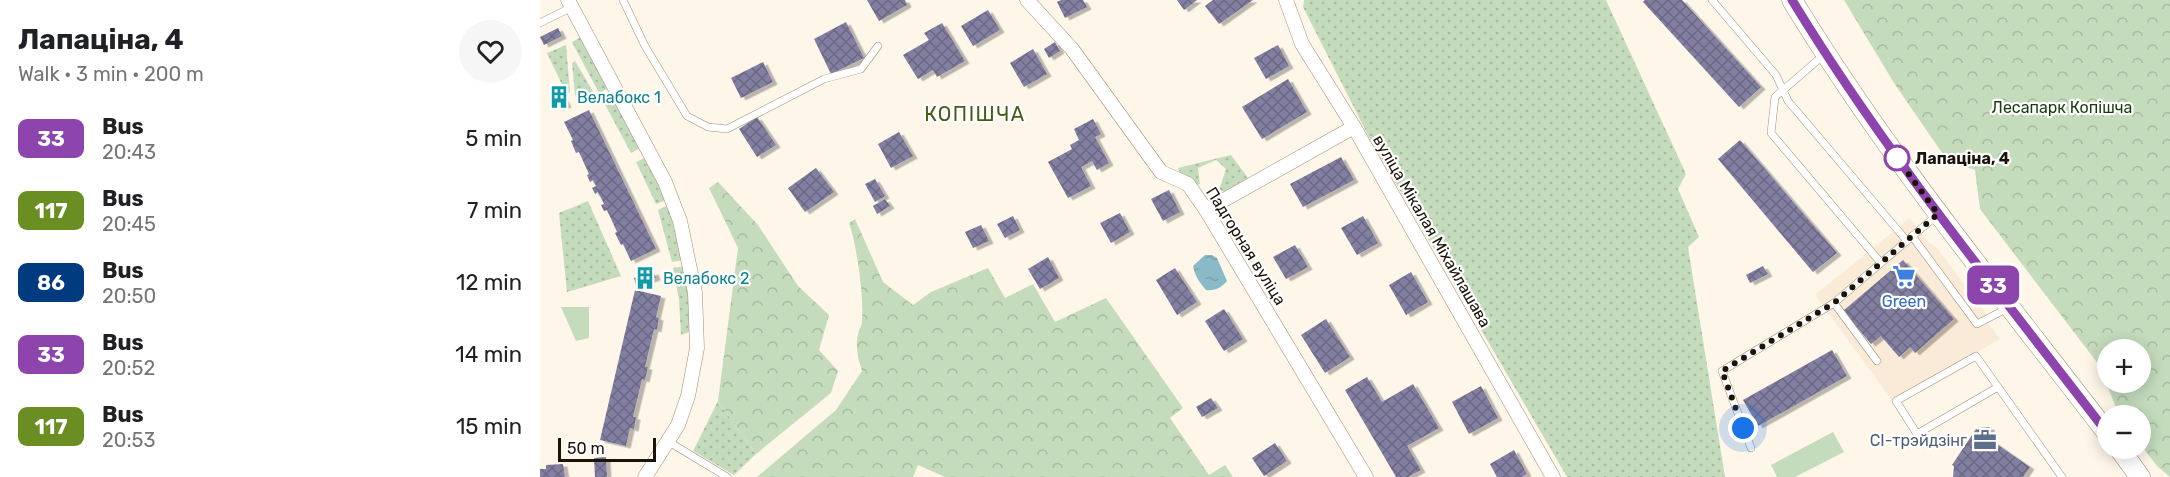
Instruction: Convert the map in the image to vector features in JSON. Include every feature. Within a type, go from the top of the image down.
[{"type":"main road","points":[[1792,0],[1825,54],[1938,214],[2097,420]]},
{"type":"main road","points":[[2127,459],[2140,477]]},
{"type":"street","name":"Падгорная вуліца","points":[[1027,0],[1072,49],[1161,172],[1188,184],[1206,210],[1366,477]]},
{"type":"street","name":"вуліца Мікалая Міхайлашава","points":[[1286,0],[1302,44],[1354,127],[1552,477]]},
{"type":"street","points":[[570,3],[662,175],[680,221],[690,261],[695,293],[697,348],[688,396],[681,420],[645,477]]},
{"type":"street","points":[[1206,210],[1354,127]]},
{"type":"lane","points":[[623,0],[645,46],[687,116],[708,128],[727,129],[824,79],[861,69],[878,46]]},
{"type":"lane","points":[[1712,0],[1776,75],[1788,101],[1910,238],[1977,324],[2010,307]]},
{"type":"lane","points":[[540,23],[570,3]]},
{"type":"lane","points":[[1825,54],[1775,97],[1771,134],[1881,262]]},
{"type":"lane","points":[[1751,448],[1722,371],[1834,303],[1938,214]]},
{"type":"lane","points":[[1834,303],[1877,361]]},
{"type":"lane","points":[[1998,387],[1917,434],[1896,401],[1976,356],[2062,477]]},
{"type":"lane","points":[[669,442],[727,477]]},
{"type":"shaded area","points":[[1910,218],[1928,242],[1936,247],[1986,313],[1989,325],[2000,339],[1892,400],[1815,295]]},
{"type":"green space","points":[[1304,0],[1606,0],[1686,174],[1678,189],[1699,237],[1688,247],[1725,477],[1567,477],[1371,141],[1303,7]]},
{"type":"green space","name":"Лесапарк Копішча","points":[[1844,0],[2170,0],[2170,477],[2151,458],[2151,405],[2115,405],[2110,393],[2151,393],[2151,339],[2097,339],[2097,362],[1980,209],[1975,170],[1947,160],[1894,83]]},
{"type":"green space","points":[[581,37],[609,88],[599,93],[572,42]]},
{"type":"green space","points":[[566,45],[570,92],[567,95],[547,53]]},
{"type":"green space","points":[[575,61],[595,95],[578,102],[572,63]]},
{"type":"green space","points":[[611,92],[640,148],[631,153],[601,97]]},
{"type":"green space","points":[[1231,155],[1248,178],[1225,192],[1219,190],[1226,169],[1216,160],[1198,168],[1200,184],[1197,185],[1180,173],[1178,168]]},
{"type":"green space","points":[[645,158],[667,200],[656,204],[636,162]]},
{"type":"green space","points":[[718,182],[758,225],[798,286],[829,315],[819,350],[838,371],[831,393],[756,454],[718,401],[738,248],[709,188]]},
{"type":"green space","points":[[588,201],[621,276],[567,292],[559,213]]},
{"type":"green space","points":[[669,205],[683,260],[672,262],[658,210]]},
{"type":"green space","points":[[855,219],[883,282],[913,305],[931,292],[988,268],[1005,298],[1033,284],[1055,322],[1106,298],[1183,408],[1170,418],[1209,475],[1225,465],[1233,477],[945,477],[918,465],[913,477],[757,477],[836,410],[862,371],[857,344],[862,324],[861,285],[855,244],[849,223]]},
{"type":"green space","points":[[685,266],[692,329],[681,335],[679,299],[673,268]]},
{"type":"green space","points":[[561,307],[589,307],[589,338],[576,341]]},
{"type":"green space","points":[[718,401],[756,454],[734,475],[693,451]]},
{"type":"green space","points":[[1833,432],[1844,452],[1795,477],[1777,477],[1771,465]]},
{"type":"water","points":[[1205,255],[1217,258],[1227,281],[1215,289],[1206,290],[1194,270],[1193,266]]},
{"type":"building","points":[[867,0],[905,0],[907,5],[879,21]]},
{"type":"building","points":[[1083,0],[1087,7],[1065,18],[1057,2]]},
{"type":"building","points":[[1177,0],[1197,0],[1184,10]]},
{"type":"building","points":[[1213,0],[1253,0],[1219,24],[1205,6]]},
{"type":"building","points":[[1645,0],[1682,0],[1761,87],[1739,107],[1643,2]]},
{"type":"building","points":[[988,10],[1000,30],[973,46],[961,26]]},
{"type":"building","points":[[846,22],[864,58],[831,74],[814,39]]},
{"type":"building","points":[[942,23],[965,61],[937,77],[933,70],[918,79],[903,55],[929,40],[924,33]]},
{"type":"building","points":[[558,28],[562,36],[544,45],[540,37]]},
{"type":"building","points":[[1055,42],[1060,51],[1049,58],[1044,49]]},
{"type":"building","points":[[1278,45],[1289,66],[1266,79],[1254,58]]},
{"type":"building","points":[[1033,49],[1047,74],[1024,87],[1010,63]]},
{"type":"building","points":[[763,62],[773,82],[741,98],[731,78]]},
{"type":"building","points":[[1288,79],[1307,112],[1262,139],[1242,107]]},
{"type":"building","name":"Велабокс 1","points":[[558,86],[567,105],[559,108],[550,90]]},
{"type":"building","points":[[589,110],[656,249],[631,261],[615,233],[617,232],[607,210],[604,211],[601,205],[604,204],[598,192],[595,194],[592,188],[596,186],[593,180],[590,182],[587,175],[589,174],[579,152],[576,153],[571,141],[573,140],[564,122]]},
{"type":"building","points":[[757,117],[776,145],[757,157],[739,129]]},
{"type":"building","points":[[1093,119],[1101,134],[1095,137],[1109,163],[1097,170],[1092,161],[1081,167],[1091,186],[1068,198],[1048,162],[1072,149],[1070,145],[1079,140],[1074,129]]},
{"type":"building","points":[[899,132],[913,156],[891,168],[878,144]]},
{"type":"building","points":[[1740,140],[1837,253],[1813,272],[1718,159]]},
{"type":"building","points":[[1341,157],[1354,180],[1303,207],[1290,184]]},
{"type":"building","points":[[816,168],[834,192],[805,212],[788,188]]},
{"type":"building","points":[[875,179],[885,196],[875,202],[865,184]]},
{"type":"building","points":[[1169,190],[1180,212],[1163,221],[1151,199]]},
{"type":"building","points":[[885,199],[890,206],[877,214],[873,206]]},
{"type":"building","points":[[1120,213],[1130,232],[1111,243],[1100,223]]},
{"type":"building","points":[[1013,216],[1020,230],[1005,238],[997,224]]},
{"type":"building","points":[[1363,216],[1378,243],[1357,255],[1341,228]]},
{"type":"building","points":[[981,225],[989,241],[973,248],[965,232]]},
{"type":"building","points":[[1295,245],[1308,267],[1286,279],[1273,257]]},
{"type":"building","points":[[1048,257],[1059,278],[1040,289],[1028,269]]},
{"type":"building","points":[[1903,260],[1954,319],[1915,353],[1910,347],[1899,357],[1881,336],[1871,344],[1843,311]]},
{"type":"building","points":[[1763,266],[1768,274],[1750,283],[1746,275]]},
{"type":"building","points":[[1175,268],[1197,302],[1177,315],[1156,280]]},
{"type":"building","name":"Велабокс 2","points":[[654,272],[656,278],[636,285],[634,278]]},
{"type":"building","points":[[1411,272],[1428,302],[1406,315],[1389,285]]},
{"type":"building","points":[[635,290],[661,296],[656,317],[659,318],[657,330],[654,329],[645,367],[648,367],[645,380],[642,379],[633,417],[636,417],[634,429],[630,428],[626,446],[600,440]]},
{"type":"building","points":[[1224,309],[1243,339],[1224,351],[1205,321]]},
{"type":"building","points":[[1326,319],[1350,357],[1325,373],[1301,335]]},
{"type":"building","points":[[1832,350],[1847,376],[1758,426],[1743,400]]},
{"type":"building","points":[[1367,377],[1382,402],[1413,384],[1439,428],[1407,446],[1421,470],[1408,477],[1396,477],[1345,390]]},
{"type":"building","points":[[1481,386],[1498,418],[1469,434],[1452,402]]},
{"type":"building","points":[[1211,398],[1218,408],[1202,417],[1196,407]]},
{"type":"building","points":[[1990,427],[1991,440],[2030,467],[2023,477],[1953,477],[1954,466],[1952,465],[1976,429]]},
{"type":"building","points":[[1275,443],[1287,461],[1264,476],[1252,458]]},
{"type":"building","points":[[1514,450],[1527,474],[1522,477],[1497,477],[1490,464]]},
{"type":"building","points":[[606,457],[607,477],[595,477],[594,458]]},
{"type":"building","points":[[563,464],[565,477],[540,477],[540,469],[546,469],[546,465]]},
{"type":"bus line","name":"33","points":[[1792,0],[1825,54],[1898,160],[2097,420]]},
{"type":"place","name":"Велабокс 1","points":[[559,97]]},
{"type":"place","name":"Лапаціна, 4","points":[[1897,158]]},
{"type":"place","name":"Green","points":[[1904,276]]},
{"type":"place","name":"Велабокс 2","points":[[645,278]]},
{"type":"place","name":"СІ-трэйдзінг","points":[[1985,440]]},
{"type":"district","name":"КОПІШЧА","points":[[975,114]]},
{"type":"route","points":[[1743,428],[1722,371],[1834,303],[1938,214],[1897,158]]}]
